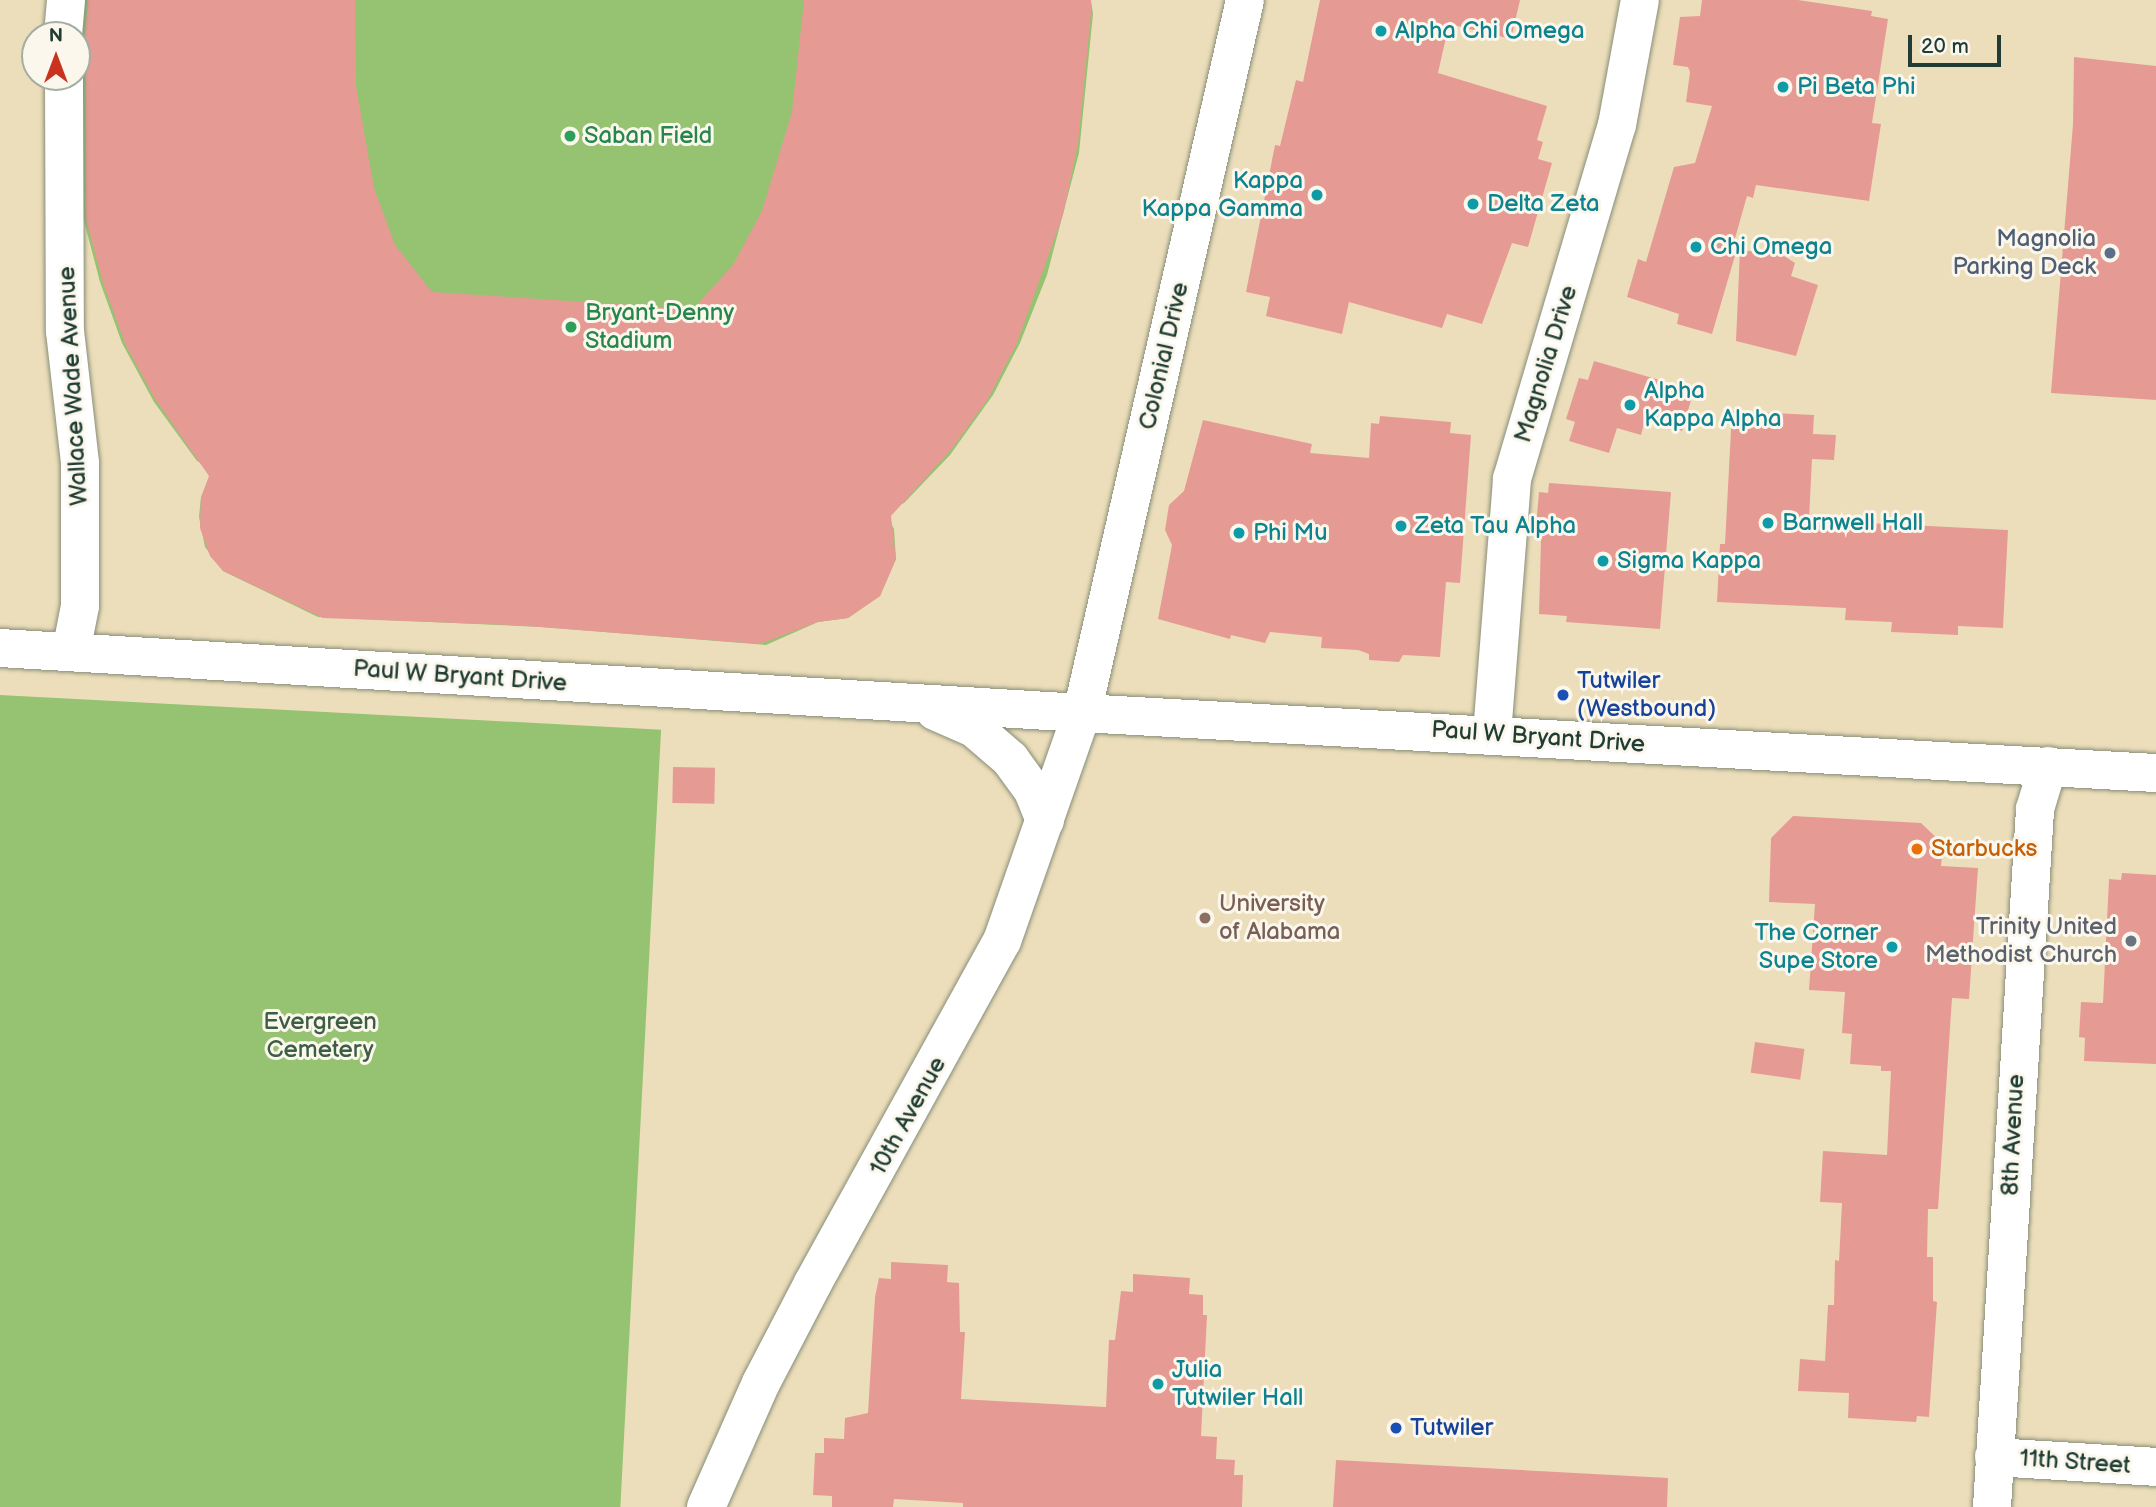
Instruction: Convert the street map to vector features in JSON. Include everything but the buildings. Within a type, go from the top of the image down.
[{"type":"street","points":[[64,21],[66,0]]},
{"type":"street","name":"Colonial Drive","points":[[1082,713],[1245,0]]},
{"type":"street","name":"Magnolia Drive","points":[[1492,734],[1512,479],[1617,125],[1640,0]]},
{"type":"street","name":"Wallace Wade Avenue","points":[[64,91],[65,331],[80,463],[80,606],[71,652]]},
{"type":"street","name":"Paul W Bryant Drive","points":[[0,648],[920,704],[2156,773]]},
{"type":"street","name":"Paul W Bryant Drive","points":[[920,704],[974,728],[1010,759],[1033,791],[1045,821]]},
{"type":"street","name":"10th Avenue","points":[[706,1507],[761,1383],[813,1283],[943,1056],[1002,941],[1082,713]]},
{"type":"street","name":"8th Avenue","points":[[1992,1507],[2035,809],[2048,766]]},
{"type":"street","name":"11th Street","points":[[1994,1457],[2156,1467]]},
{"type":"green space","name":"Bryant-Denny Stadium","points":[[68,0],[1091,0],[1093,14],[1079,153],[1047,275],[1020,343],[993,395],[950,455],[904,503],[885,511],[894,529],[896,559],[880,596],[848,618],[818,622],[766,645],[542,627],[318,617],[223,571],[205,547],[199,517],[201,497],[215,471],[197,461],[154,402],[122,343],[100,282],[83,217],[75,159],[76,91],[91,91],[91,21],[73,21]]},
{"type":"green space","name":"Evergreen Cemetery","points":[[0,695],[661,730],[620,1507],[0,1507]]},
{"type":"place","name":"Alpha Chi Omega","points":[[1381,31]]},
{"type":"place","name":"Pi Beta Phi","points":[[1783,87]]},
{"type":"place","name":"Saban Field","points":[[570,136]]},
{"type":"place","name":"Kappa Kappa Gamma","points":[[1317,195]]},
{"type":"place","name":"Delta Zeta","points":[[1473,204]]},
{"type":"place","name":"Chi Omega","points":[[1696,247]]},
{"type":"place","name":"Magnolia Parking Deck","points":[[2110,253]]},
{"type":"place","name":"Bryant-Denny Stadium","points":[[571,327]]},
{"type":"place","name":"Alpha Kappa Alpha","points":[[1630,405]]},
{"type":"place","name":"Barnwell Hall","points":[[1768,523]]},
{"type":"place","name":"Zeta Tau Alpha","points":[[1401,526]]},
{"type":"place","name":"Phi Mu","points":[[1239,533]]},
{"type":"place","name":"Sigma Kappa","points":[[1603,561]]},
{"type":"place","name":"Tutwiler (Westbound)","points":[[1563,695]]},
{"type":"place","name":"Starbucks","points":[[1917,849]]},
{"type":"place","name":"University of Alabama","points":[[1205,918]]},
{"type":"place","name":"Trinity United Methodist Church","points":[[2131,941]]},
{"type":"place","name":"The Corner Supe Store","points":[[1892,947]]},
{"type":"place","name":"Julia Tutwiler Hall","points":[[1158,1384]]},
{"type":"place","name":"Tutwiler","points":[[1396,1428]]}]
